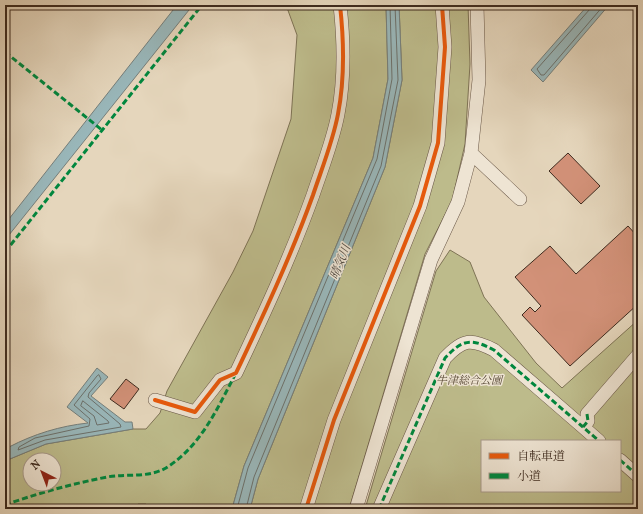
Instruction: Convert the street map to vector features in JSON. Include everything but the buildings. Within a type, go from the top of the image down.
[{"type":"street","points":[[154,400],[195,412],[220,380],[236,373],[296,241],[327,155],[338,114],[342,82],[342,27],[340,5]]},
{"type":"street","points":[[306,509],[334,420],[420,206],[438,143],[445,47],[442,5]]},
{"type":"street","points":[[356,509],[431,260],[458,202],[471,152],[479,80],[477,5]]},
{"type":"street","points":[[471,152],[520,199]]},
{"type":"street","points":[[379,509],[445,358],[455,347],[468,341],[480,342],[494,350],[598,440]]},
{"type":"street","points":[[583,427],[588,421],[587,414],[638,355]]},
{"type":"street","points":[[621,461],[638,476]]},
{"type":"green space","points":[[286,5],[386,5],[388,79],[373,158],[244,466],[232,509],[147,509],[146,504],[138,504],[137,509],[5,509],[5,461],[22,454],[22,492],[62,492],[62,452],[27,452],[46,444],[133,429],[146,429],[160,413],[167,391],[233,272],[253,231],[291,119],[297,35]]},
{"type":"green space","points":[[399,5],[468,5],[470,64],[465,144],[452,201],[425,254],[349,509],[250,509],[258,479],[385,167],[402,80]]},
{"type":"green space","name":"牛津総合公園","points":[[450,250],[470,262],[484,297],[536,363],[562,388],[638,320],[638,509],[365,509],[436,271]]},
{"type":"water","points":[[177,5],[193,5],[5,240],[5,224]]},
{"type":"water","name":"晴気川","points":[[386,5],[399,5],[402,80],[385,167],[258,479],[250,509],[232,509],[244,466],[373,158],[388,79]]},
{"type":"water","points":[[588,5],[609,5],[543,82],[531,70]]},
{"type":"water","points":[[97,368],[108,377],[91,396],[125,422],[132,422],[133,429],[46,444],[27,452],[22,452],[22,454],[5,461],[5,444],[9,447],[47,431],[88,423],[67,407]]},
{"type":"marked path","points":[[5,15],[14,5]]},
{"type":"marked path","points":[[5,252],[202,5]]},
{"type":"marked path","points":[[5,52],[102,130]]},
{"type":"marked path","points":[[379,509],[445,358],[462,344],[473,342],[494,350],[583,427]]},
{"type":"marked path","points":[[5,505],[43,493],[107,477],[147,474],[162,470],[181,457],[200,436],[216,412],[236,373]]},
{"type":"marked path","points":[[587,414],[588,421],[583,427],[598,440]]},
{"type":"marked path","points":[[621,461],[638,476]]},
{"type":"cycle path","points":[[155,400],[195,412],[220,380],[236,373],[296,240],[313,195],[333,134],[338,114],[343,73],[340,5]]},
{"type":"cycle path","points":[[306,509],[334,420],[420,206],[438,143],[445,47],[442,5]]}]
